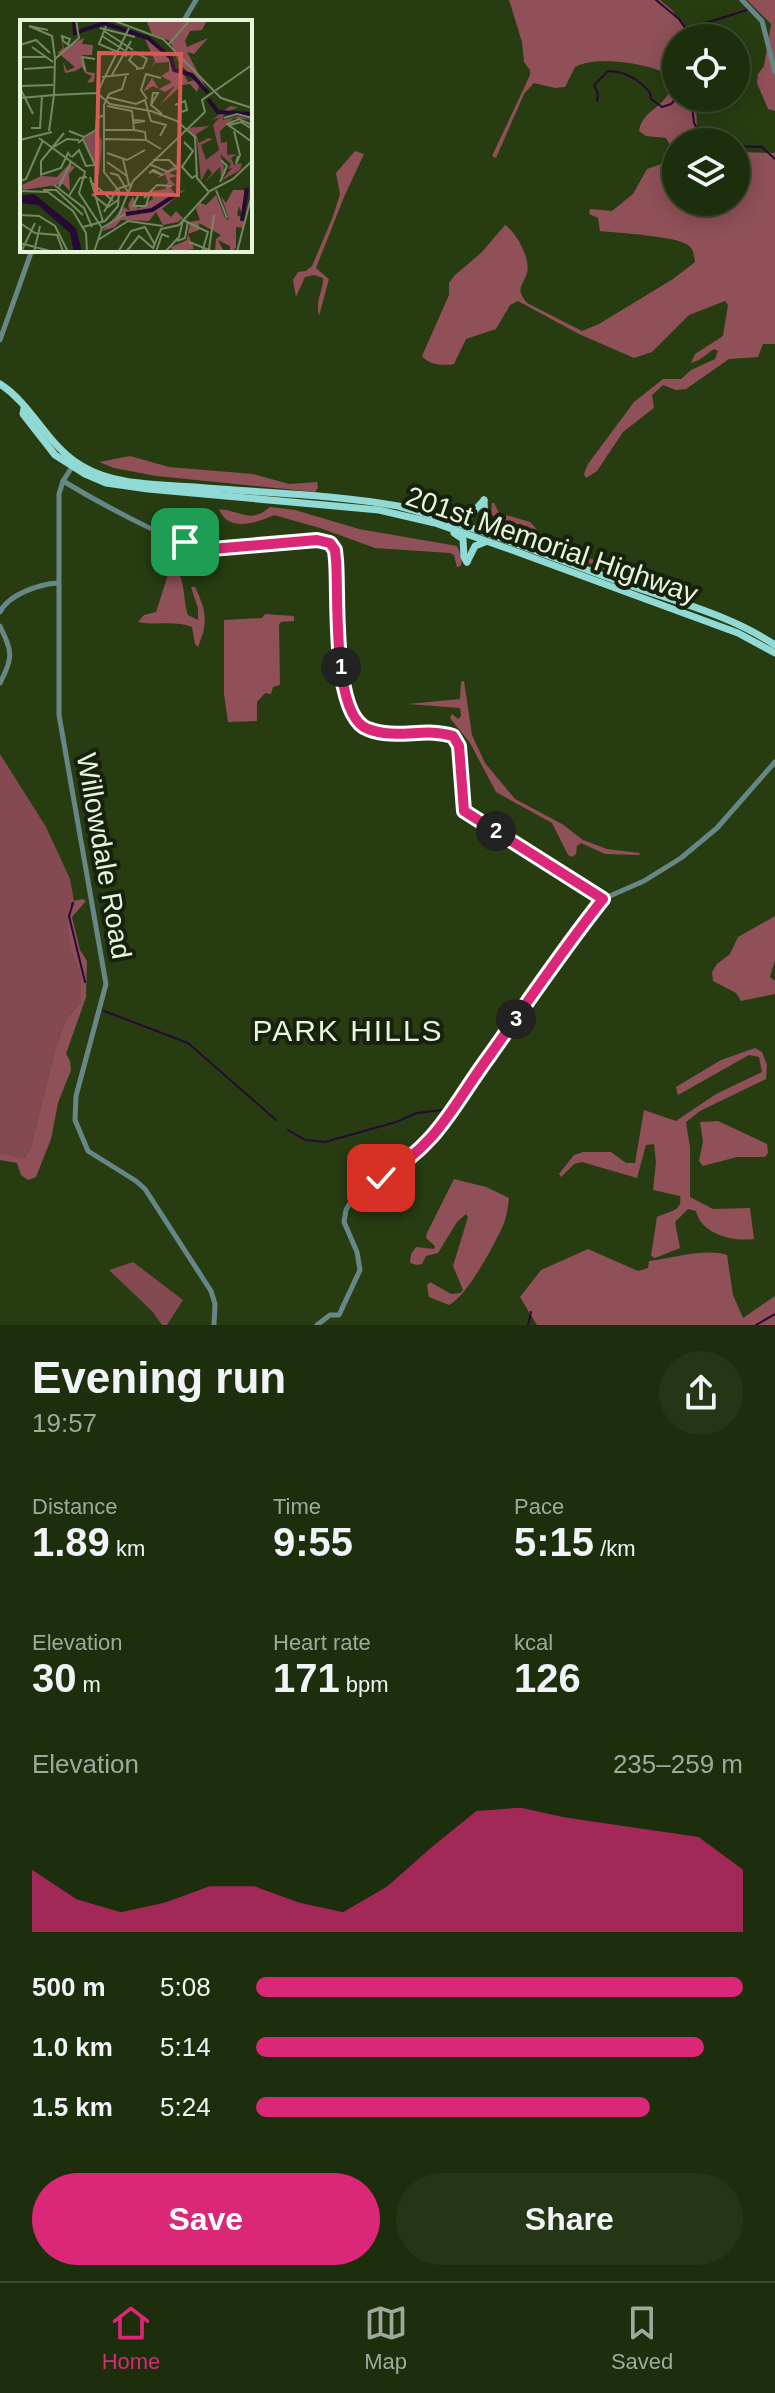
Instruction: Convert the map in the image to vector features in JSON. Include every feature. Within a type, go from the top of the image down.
[{"type":"main road","points":[[0,384],[24,408],[23,414],[44,444],[74,465]]},
{"type":"main road","name":"201st Memorial Highway","points":[[74,465],[94,478],[129,488],[379,510],[423,520],[738,633],[775,653]]},
{"type":"main road","name":"201st Memorial Highway","points":[[74,465],[127,481],[385,503],[451,520],[729,620],[775,645]]},
{"type":"main road","points":[[451,520],[468,518],[484,500],[485,525],[509,540]]},
{"type":"main road","points":[[423,520],[460,536],[467,562],[475,546],[488,542]]},
{"type":"street","points":[[184,20],[196,0]]},
{"type":"street","points":[[742,0],[762,21],[775,72]]},
{"type":"street","points":[[0,340],[31,252]]},
{"type":"street","points":[[74,465],[63,481],[165,533],[205,548],[317,540],[330,543],[336,560],[341,671],[352,718],[362,727],[386,734],[453,736],[459,746],[464,811],[603,899]]},
{"type":"street","name":"Willowdale Road","points":[[63,481],[59,494],[58,702],[106,984],[76,1096],[76,1127],[93,1156],[145,1189],[211,1291],[215,1304],[214,1325]]},
{"type":"street","points":[[0,612],[12,598],[44,585],[58,583]]},
{"type":"street","points":[[0,626],[11,655],[10,665],[0,683]]},
{"type":"street","points":[[317,1325],[330,1315],[339,1315],[360,1270],[357,1252],[345,1227],[346,1210],[350,1203],[410,1159],[435,1135],[603,899],[644,881],[681,858],[717,828],[775,762]]},
{"type":"shaded area","points":[[509,0],[660,0],[682,24],[662,24],[662,72],[624,62],[584,63],[575,67],[565,87],[534,83],[524,94],[496,158],[492,156],[530,75],[524,62],[522,42]]},
{"type":"shaded area","points":[[747,0],[775,0],[775,111],[768,109],[757,83],[758,74],[764,66],[771,24]]},
{"type":"shaded area","points":[[662,102],[662,112],[696,112],[697,128],[662,128],[662,138],[646,136],[639,131],[646,116]]},
{"type":"shaded area","points":[[355,151],[364,154],[316,268],[329,279],[319,316],[323,278],[314,275],[305,277],[296,297],[293,280],[298,272],[312,266],[340,194],[336,173]]},
{"type":"shaded area","points":[[750,152],[775,153],[775,344],[763,344],[758,357],[729,359],[686,389],[676,390],[663,385],[652,395],[654,408],[623,432],[597,471],[586,478],[584,474],[588,464],[634,402],[663,379],[681,379],[691,370],[715,359],[718,351],[714,349],[691,363],[695,354],[723,336],[728,305],[725,301],[689,315],[652,352],[634,358],[579,334],[518,301],[510,305],[496,329],[466,339],[454,364],[437,364],[422,356],[449,295],[449,283],[505,225],[518,240],[527,261],[527,273],[521,288],[523,298],[527,303],[582,331],[673,279],[695,262],[691,248],[682,242],[600,231],[598,218],[589,214],[590,209],[612,211],[633,194],[647,169],[662,164],[662,216],[750,216]]},
{"type":"shaded area","points":[[130,456],[169,467],[253,474],[289,484],[317,482],[318,488],[315,492],[156,476],[99,462]]},
{"type":"shaded area","points":[[492,503],[499,513],[530,522],[550,543],[631,574],[630,579],[491,525],[487,520],[500,520],[491,514]]},
{"type":"shaded area","points":[[270,507],[295,510],[359,529],[457,546],[462,558],[461,566],[457,567],[454,555],[450,553],[375,548],[274,515],[252,523],[236,524],[223,516],[219,509],[251,516]]},
{"type":"shaded area","points":[[170,566],[182,580],[188,615],[198,620],[198,608],[191,587],[195,587],[202,604],[205,624],[198,647],[192,627],[138,622],[144,615],[156,612]]},
{"type":"shaded area","points":[[265,614],[294,616],[294,621],[279,625],[280,685],[273,687],[271,694],[265,693],[257,702],[257,721],[228,722],[224,694],[224,620],[262,618]]},
{"type":"shaded area","points":[[464,681],[472,735],[485,763],[515,799],[562,824],[583,840],[607,849],[639,855],[605,854],[581,843],[577,846],[576,854],[572,857],[568,855],[552,823],[496,792],[470,743],[450,718],[452,714],[458,719],[461,716],[460,708],[408,704],[460,699],[461,682]]},
{"type":"shaded area","points":[[0,754],[46,827],[70,879],[74,901],[71,903],[72,953],[81,975],[81,1002],[66,1019],[56,1046],[31,1146],[25,1158],[0,1153]]},
{"type":"shaded area","points":[[74,901],[86,901],[72,917],[80,950],[87,961],[86,997],[66,1054],[71,1070],[58,1103],[51,1139],[36,1177],[28,1180],[21,1175],[17,1163],[0,1160],[0,1153],[25,1158],[31,1146],[56,1046],[66,1019],[81,1002],[81,975],[72,953],[68,911]]},
{"type":"shaded area","points":[[775,916],[775,960],[770,977],[775,981],[775,994],[741,1001],[736,993],[713,981],[712,972],[730,954],[738,937]]},
{"type":"shaded area","points":[[755,1048],[762,1052],[767,1065],[766,1079],[700,1111],[686,1122],[690,1148],[690,1197],[713,1209],[750,1208],[754,1239],[719,1235],[704,1226],[696,1211],[688,1209],[675,1222],[680,1248],[655,1258],[651,1256],[657,1217],[674,1210],[680,1201],[680,1196],[653,1190],[656,1163],[654,1144],[646,1145],[637,1178],[582,1162],[574,1164],[561,1177],[559,1174],[574,1155],[583,1152],[611,1152],[626,1163],[635,1163],[644,1110],[676,1121],[716,1094],[762,1072],[759,1057],[749,1055],[678,1095],[676,1087],[721,1060]]},
{"type":"shaded area","points":[[718,1121],[767,1144],[768,1153],[765,1157],[737,1157],[703,1166],[699,1161],[703,1142],[700,1122]]},
{"type":"shaded area","points":[[454,1179],[486,1187],[509,1198],[504,1223],[488,1256],[464,1291],[449,1305],[429,1297],[427,1285],[430,1282],[451,1294],[463,1290],[453,1266],[468,1217],[466,1214],[457,1222],[438,1253],[426,1256],[422,1264],[410,1263],[416,1247],[434,1249],[435,1246],[426,1238],[427,1233]]},
{"type":"shaded area","points":[[588,1249],[638,1271],[648,1268],[649,1261],[699,1253],[727,1255],[733,1295],[743,1318],[775,1296],[775,1325],[537,1325],[520,1297],[541,1270]]},
{"type":"shaded area","points":[[133,1262],[183,1300],[167,1325],[162,1325],[152,1311],[109,1270]]},
{"type":"waterway","points":[[656,0],[682,24]]},
{"type":"waterway","points":[[702,24],[747,10]]},
{"type":"waterway","points":[[597,101],[594,85],[608,71],[637,80],[650,93],[651,99],[662,107]]},
{"type":"waterway","points":[[693,112],[697,128]]},
{"type":"waterway","points":[[750,147],[762,147],[775,159]]},
{"type":"waterway","points":[[73,903],[69,916],[85,982]]},
{"type":"waterway","points":[[104,1011],[188,1043],[276,1120]]},
{"type":"waterway","points":[[288,1130],[305,1140],[325,1142],[417,1113],[450,1109]]},
{"type":"waterway","points":[[528,1325],[531,1312]]},
{"type":"waterway","points":[[756,1325],[775,1314]]},
{"type":"district","name":"PARK HILLS","points":[[348,1030]]},
{"type":"route","points":[[185,542],[212,549],[317,540],[330,543],[336,560],[341,671],[352,718],[362,727],[386,734],[440,733],[453,736],[459,746],[464,811],[603,899],[435,1135],[410,1159],[381,1178]]}]
